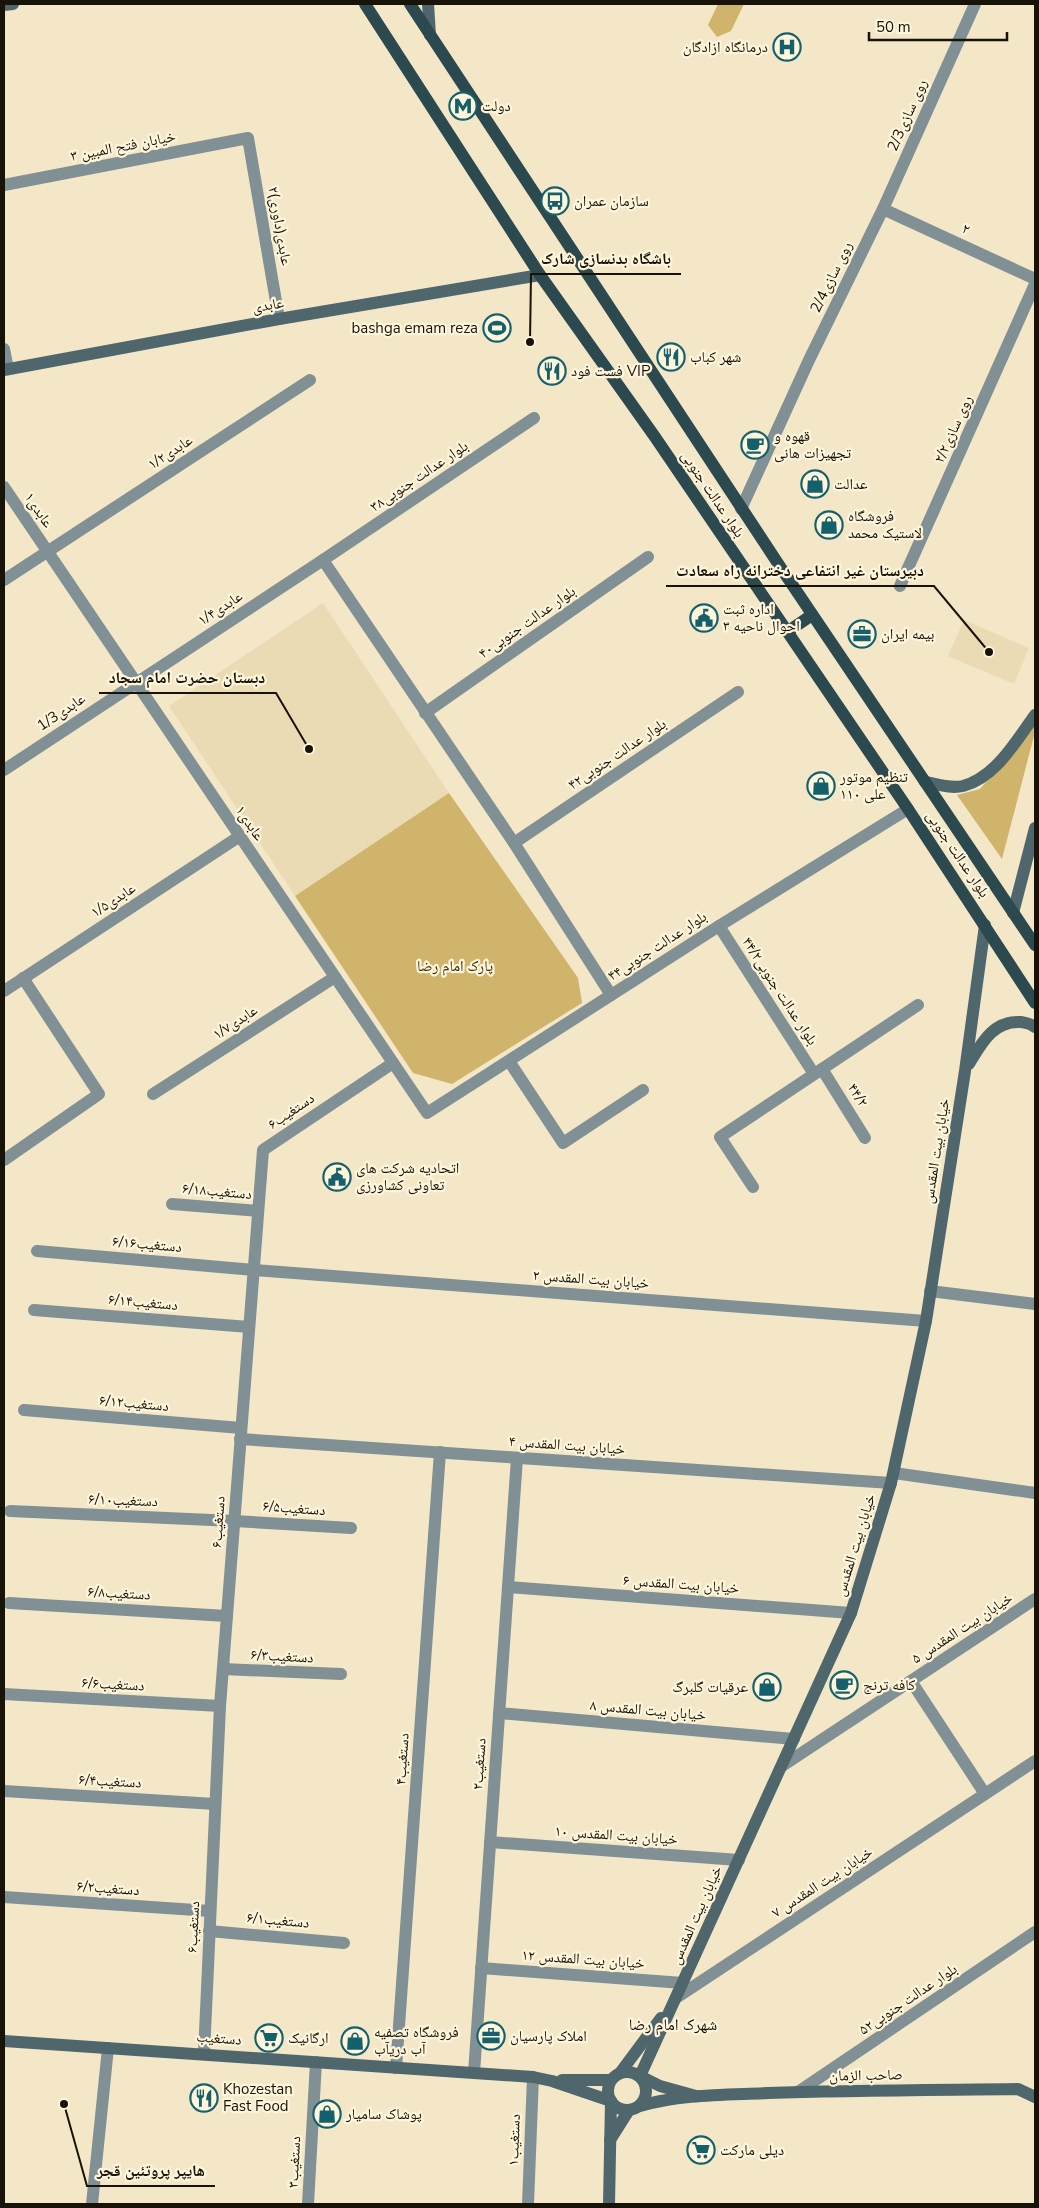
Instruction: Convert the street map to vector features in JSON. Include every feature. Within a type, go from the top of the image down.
[{"type":"main road","name":"بلوار عدالت جنوبی","points":[[365,4],[540,275],[655,438],[908,809],[1035,1003]]},
{"type":"main road","name":"بلوار عدالت جنوبی","points":[[410,4],[812,615],[1035,945]]},
{"type":"main road","points":[[787,632],[812,615]]},
{"type":"street","points":[[4,5],[13,4]]},
{"type":"street","points":[[428,4],[430,35]]},
{"type":"street","name":"روی سازی2/3","points":[[883,209],[962,35],[974,4]]},
{"type":"street","name":"خیابان فتح المبین ۳","points":[[4,186],[248,138]]},
{"type":"street","name":"۲عابدی(داوری)","points":[[248,138],[279,319]]},
{"type":"street","name":"روی سازی2/4","points":[[741,508],[809,360],[883,209]]},
{"type":"street","name":"۲","points":[[883,209],[1035,278]]},
{"type":"street","name":"عابدی","points":[[6,369],[279,319],[540,275]]},
{"type":"street","name":"روی سازی۲/۲","points":[[900,586],[1035,284]]},
{"type":"street","points":[[4,349],[6,369]]},
{"type":"street","name":"عابدی۱/۲","points":[[4,580],[310,380]]},
{"type":"street","name":"بلوار عدالت جنوبی۳۸","points":[[323,560],[534,418]]},
{"type":"street","name":"عابدی۱","points":[[4,487],[47,552]]},
{"type":"street","name":"۱عابدی","points":[[47,552],[427,1113]]},
{"type":"street","name":"بلوار عدالت جنوبی۴۰","points":[[425,713],[648,557]]},
{"type":"street","points":[[323,560],[514,843],[611,995]]},
{"type":"street","name":"عابدی۱/۴","points":[[135,682],[323,560]]},
{"type":"street","name":"عابدی1/3","points":[[4,770],[135,682]]},
{"type":"street","name":"بلوار عدالت جنوبی۴۲","points":[[514,843],[738,692]]},
{"type":"street","points":[[925,782],[947,786],[961,786],[982,778],[1013,746],[1035,715]]},
{"type":"street","name":"بلوار عدالت جنوبی۴۴","points":[[427,1113],[719,926],[908,809]]},
{"type":"street","points":[[1013,913],[1035,828]]},
{"type":"street","name":"عابدی۱/۵","points":[[4,991],[240,836]]},
{"type":"street","name":"خیابان بیت المقدس","points":[[640,2076],[851,1613],[893,1478],[926,1321],[965,1071],[985,925]]},
{"type":"street","name":"بلوار عدالت جنوبی۴۴/۲","points":[[719,926],[818,1072]]},
{"type":"street","name":"عابدی۱/۷","points":[[153,1094],[335,977]]},
{"type":"street","points":[[4,1160],[99,1094],[23,978]]},
{"type":"street","points":[[753,1187],[720,1137],[918,1005]]},
{"type":"street","points":[[965,1071],[984,1039],[997,1028],[1011,1021],[1031,1023],[1035,1027]]},
{"type":"street","points":[[509,1061],[563,1142],[643,1090]]},
{"type":"street","name":"دستغیب۶","points":[[204,2054],[222,1669],[263,1150],[393,1063]]},
{"type":"street","name":"۴۴/۲","points":[[818,1072],[865,1138]]},
{"type":"street","name":"دستغیب۶/۱۸","points":[[172,1204],[258,1212]]},
{"type":"street","name":"دستغیب۶/۱۶","points":[[37,1251],[254,1270]]},
{"type":"street","name":"خیابان بیت المقدس ۲","points":[[254,1270],[926,1321]]},
{"type":"street","points":[[930,1291],[1035,1304]]},
{"type":"street","name":"دستغیب۶/۱۴","points":[[34,1310],[249,1327]]},
{"type":"street","name":"دستغیب۶/۱۲","points":[[24,1410],[241,1434]]},
{"type":"street","name":"خیابان بیت المقدس ۴","points":[[241,1434],[517,1458],[893,1478],[1035,1493]]},
{"type":"street","name":"دستغیب۴","points":[[396,2068],[440,1452]]},
{"type":"street","name":"۲دستغیب","points":[[474,2073],[517,1458]]},
{"type":"street","name":"دستغیب۶/۱۰","points":[[10,1512],[234,1521]]},
{"type":"street","name":"دستغیب۶/۵","points":[[234,1521],[351,1528]]},
{"type":"street","name":"خیابان بیت المقدس ۶","points":[[508,1587],[851,1613]]},
{"type":"street","name":"خیابان بیت المقدس ۵","points":[[782,1766],[1035,1599]]},
{"type":"street","name":"دستغیب۶/۸","points":[[9,1603],[227,1616]]},
{"type":"street","name":"دستغیب۶/۳","points":[[222,1669],[341,1674]]},
{"type":"street","points":[[910,1681],[985,1794]]},
{"type":"street","name":"دستغیب۶/۶","points":[[4,1694],[220,1706]]},
{"type":"street","name":"خیابان بیت المقدس ۸","points":[[499,1713],[794,1739]]},
{"type":"street","name":"خیابان بیت المقدس ۷","points":[[676,1998],[1035,1761]]},
{"type":"street","name":"دستغیب۶/۴","points":[[4,1791],[215,1804]]},
{"type":"street","name":"خیابان بیت المقدس ۱۰","points":[[490,1842],[739,1860]]},
{"type":"street","name":"دستغیب۶/۲","points":[[4,1898],[210,1911]]},
{"type":"street","name":"دستغیب۶/۱","points":[[209,1931],[344,1943]]},
{"type":"street","name":"بلوار عدالت جنوبی۵۲","points":[[798,2092],[1035,1932]]},
{"type":"street","name":"خیابان بیت المقدس ۱۲","points":[[481,1968],[683,1983]]},
{"type":"street","name":"خیابان بیت المقدس","points":[[616,2076],[676,1998]]},
{"type":"street","name":"دستغیب","points":[[4,2041],[474,2073],[552,2081]]},
{"type":"street","points":[[92,2204],[108,2048]]},
{"type":"street","name":"دستغیب۳","points":[[308,2204],[316,2062]]},
{"type":"street","points":[[552,2081],[616,2076],[631,2072],[660,2086],[696,2096]]},
{"type":"street","points":[[609,2204],[611,2101],[608,2090],[616,2076]]},
{"type":"street","points":[[610,2140],[634,2108],[646,2097],[646,2086],[640,2076]]},
{"type":"street","name":"دستغیب۱","points":[[528,2204],[533,2078]]},
{"type":"street","points":[[552,2081],[611,2101],[618,2108],[634,2108],[663,2099],[696,2096]]},
{"type":"street","name":"صاحب الزمان","points":[[696,2096],[798,2092],[1018,2089],[1035,2096]]},
{"type":"shaded area","points":[[323,603],[449,793],[295,896],[169,706]]},
{"type":"shaded area","points":[[964,620],[1029,648],[1014,684],[948,656]]},
{"type":"green space","points":[[718,4],[744,4],[731,31],[717,37],[708,25]]},
{"type":"green space","points":[[1035,725],[1035,732],[1002,859],[957,795],[980,789]]},
{"type":"green space","name":"پارک امام رضا","points":[[449,793],[578,978],[582,1003],[452,1084],[413,1073],[295,896]]},
{"type":"place","name":"درمانگاه ازادگان","points":[[787,47]]},
{"type":"place","name":"دولت","points":[[463,106]]},
{"type":"place","name":"سازمان عمران","points":[[555,201]]},
{"type":"place","name":"bashga emam reza","points":[[497,328]]},
{"type":"place","name":"باشگاه بدنسازی شارک","points":[[530,342]]},
{"type":"place","name":"شهر کباب","points":[[671,357]]},
{"type":"place","name":"فست فود VIP","points":[[552,371]]},
{"type":"place","name":"قهوه و تجهیزات هانی","points":[[755,445]]},
{"type":"place","name":"عدالت","points":[[815,484]]},
{"type":"place","name":"فروشگاه لاستیک محمد","points":[[829,525]]},
{"type":"place","name":"اداره ثبت احوال ناحیه ۳","points":[[704,618]]},
{"type":"place","name":"بیمه ایران","points":[[862,634]]},
{"type":"place","name":"دبیرستان غیر انتفاعی دخترانه راه سعادت","points":[[989,652]]},
{"type":"place","name":"دبستان حضرت امام سجاد","points":[[309,749]]},
{"type":"place","name":"تنظیم موتور علی ۱۱۰","points":[[821,786]]},
{"type":"place","name":"اتحادیه شرکت های تعاونی کشاورزی","points":[[337,1177]]},
{"type":"place","name":"کافه ترنج","points":[[844,1685]]},
{"type":"place","name":"عرقیات گلبرگ","points":[[767,1687]]},
{"type":"place","name":"املاک پارسیان","points":[[491,2036]]},
{"type":"place","name":"ارگانیک","points":[[269,2038]]},
{"type":"place","name":"فروشگاه تصفیه آب دریآب","points":[[355,2041]]},
{"type":"place","name":"Khozestan Fast Food","points":[[204,2098]]},
{"type":"place","name":"هایپر پروتئین قجر","points":[[64,2104]]},
{"type":"place","name":"پوشاک سامیار","points":[[327,2114]]},
{"type":"place","name":"دیلی مارکت","points":[[701,2150]]},
{"type":"district","name":"شهرک امام رضا","points":[[673,2025]]}]
